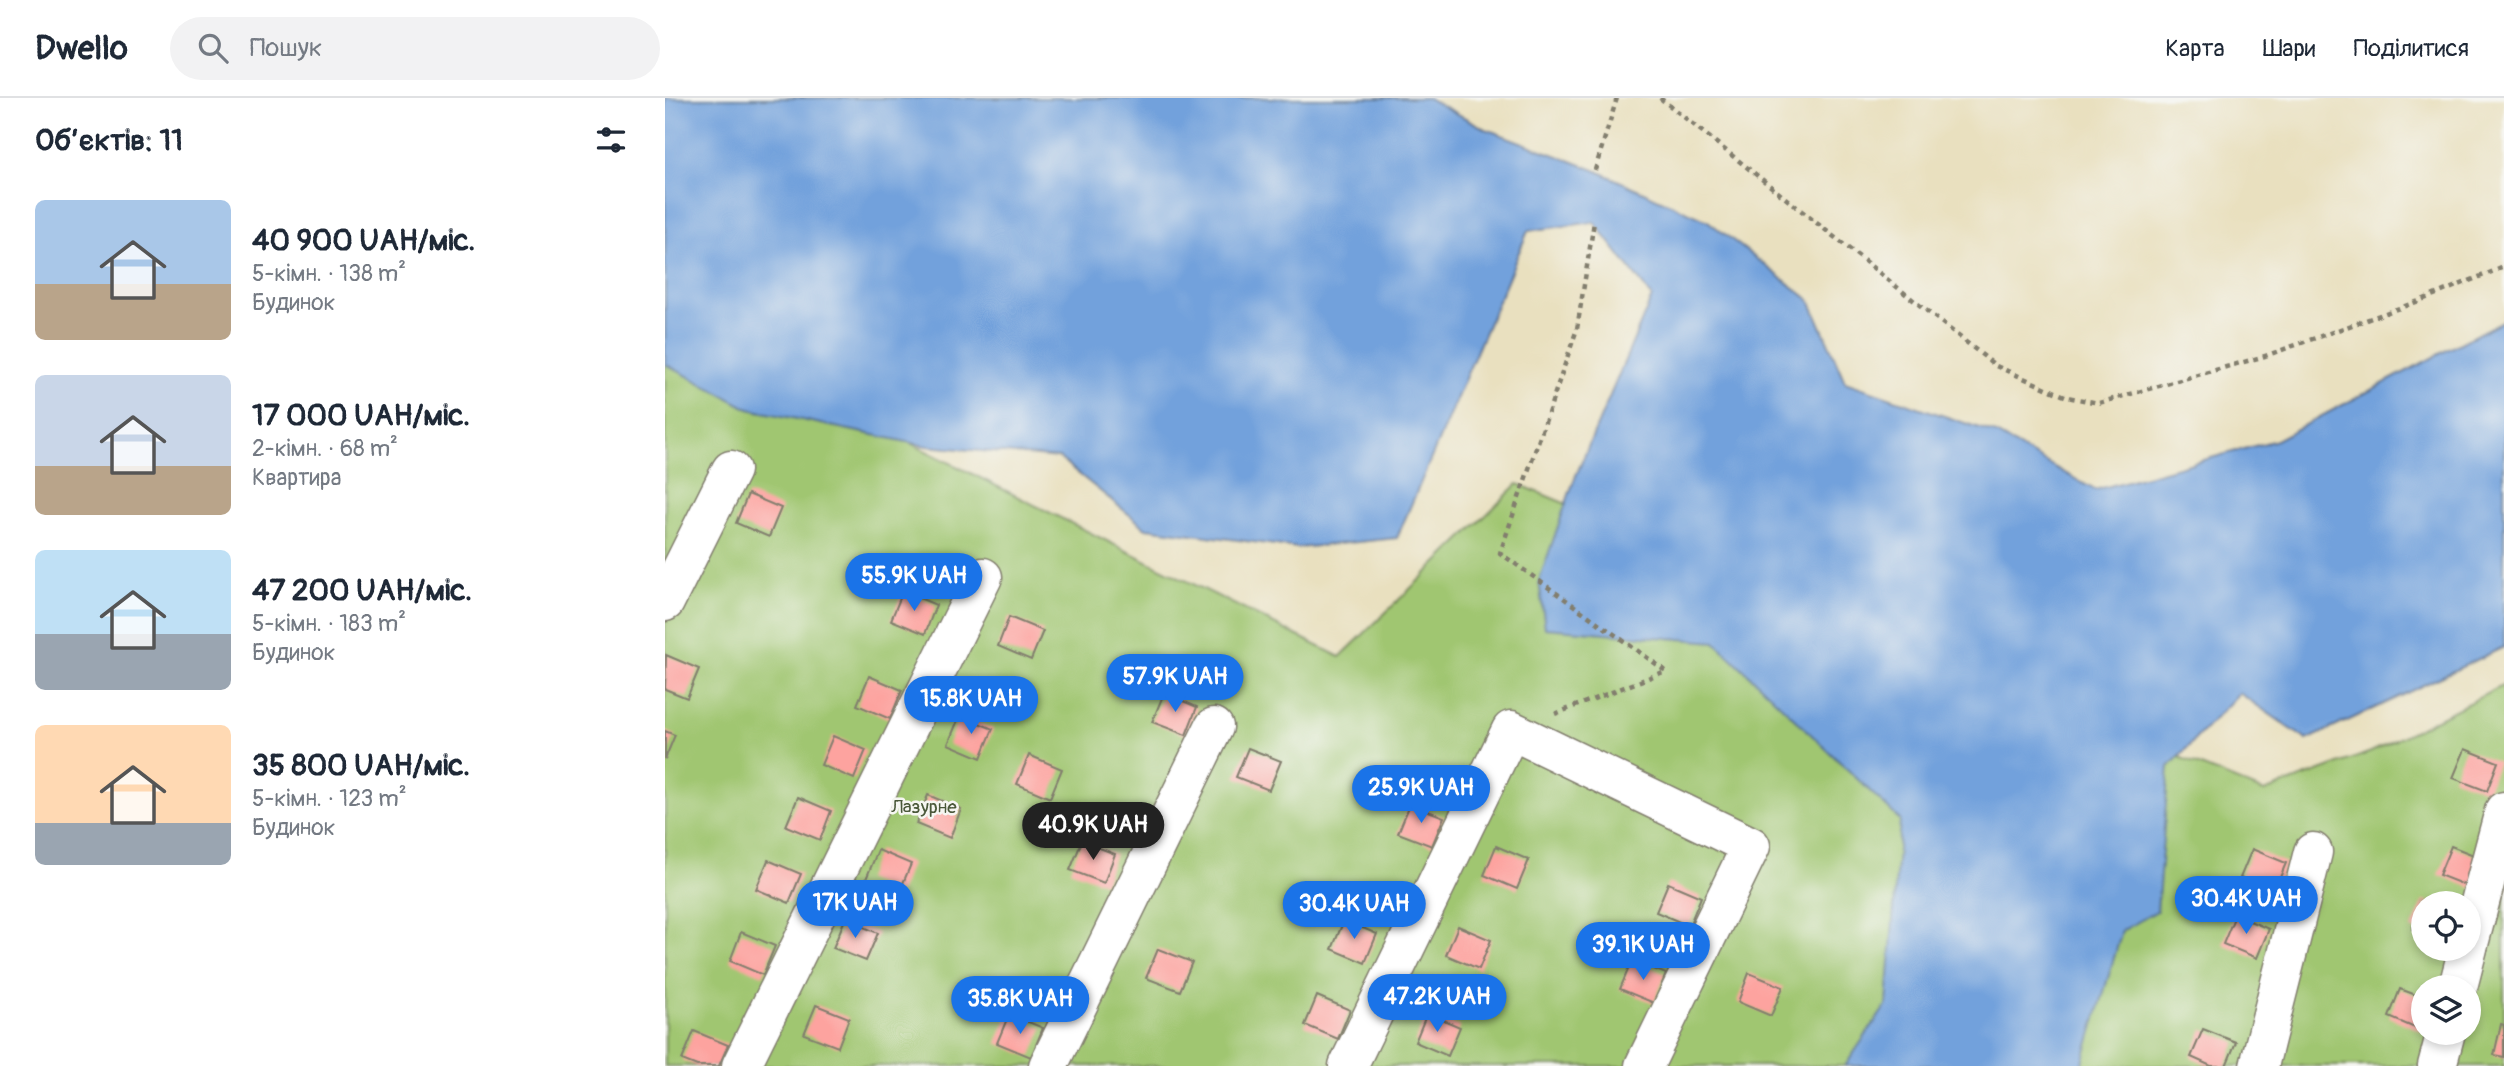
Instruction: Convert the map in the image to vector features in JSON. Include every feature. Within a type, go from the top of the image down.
[{"type":"street","points":[[665,602],[731,470]]},
{"type":"street","points":[[741,1066],[983,578]]},
{"type":"street","points":[[1048,1066],[1214,727]]},
{"type":"street","points":[[1348,1066],[1511,730],[1751,846],[1644,1066]]},
{"type":"street","points":[[2481,900],[2504,811]]},
{"type":"street","points":[[2259,1066],[2313,852]]},
{"type":"street","points":[[2437,1066],[2443,1045]]},
{"type":"path","points":[[1595,170],[1618,98]]},
{"type":"path","points":[[1660,98],[1996,366],[2067,397],[2099,403],[2161,385],[2331,334],[2504,267]]},
{"type":"path","points":[[1511,730],[1666,671],[1500,553],[1577,329],[1594,222]]},
{"type":"green space","name":"Лазурне","points":[[665,321],[1340,657],[1518,484],[2264,792],[2371,752],[2504,685],[2504,1066],[665,1066]]},
{"type":"water","points":[[665,98],[1428,98],[1486,129],[1595,170],[1708,221],[1810,300],[1845,382],[1994,433],[2095,490],[2276,440],[2504,320],[2504,647],[2307,740],[2239,693],[2169,767],[2157,911],[2122,931],[2082,1066],[1845,1066],[1887,1004],[1900,820],[1715,642],[1545,628],[1539,581],[1574,480],[1652,297],[1594,222],[1528,231],[1397,538],[1298,548],[1146,528],[1059,458],[926,446],[749,409],[665,364]]},
{"type":"building","points":[[748,494],[781,508],[769,537],[736,523]]},
{"type":"building","points":[[903,591],[936,605],[925,634],[891,620]]},
{"type":"building","points":[[1009,617],[1043,631],[1031,660],[998,646]]},
{"type":"building","points":[[666,655],[699,669],[687,698],[665,689]]},
{"type":"building","points":[[869,676],[902,690],[890,719],[857,705]]},
{"type":"building","points":[[1164,693],[1197,707],[1186,735],[1152,722]]},
{"type":"building","points":[[960,715],[993,729],[981,758],[948,744]]},
{"type":"building","points":[[665,731],[675,735],[665,759]]},
{"type":"building","points":[[833,736],[866,750],[854,779],[821,765]]},
{"type":"building","points":[[1248,748],[1281,761],[1269,790],[1236,777]]},
{"type":"building","points":[[2465,749],[2498,762],[2487,791],[2453,778]]},
{"type":"building","points":[[1029,755],[1062,769],[1050,798],[1017,784]]},
{"type":"building","points":[[928,795],[961,809],[950,838],[916,824]]},
{"type":"building","points":[[798,797],[831,811],[820,840],[786,826]]},
{"type":"building","points":[[1410,804],[1444,817],[1432,846],[1398,833]]},
{"type":"building","points":[[1082,841],[1115,854],[1104,883],[1070,870]]},
{"type":"building","points":[[1496,846],[1529,860],[1517,889],[1484,875]]},
{"type":"building","points":[[2451,846],[2484,859],[2472,888],[2439,875]]},
{"type":"building","points":[[2252,849],[2286,863],[2274,892],[2240,878]]},
{"type":"building","points":[[878,850],[911,864],[899,893],[866,879]]},
{"type":"building","points":[[768,860],[801,874],[789,903],[756,889]]},
{"type":"building","points":[[1668,883],[1701,897],[1689,926],[1656,912]]},
{"type":"building","points":[[2235,915],[2269,929],[2257,958],[2223,944]]},
{"type":"building","points":[[845,919],[878,933],[866,961],[833,948]]},
{"type":"building","points":[[1344,920],[1377,934],[1365,963],[1332,949]]},
{"type":"building","points":[[1458,926],[1491,940],[1479,969],[1446,955]]},
{"type":"building","points":[[741,932],[775,946],[763,975],[730,961]]},
{"type":"building","points":[[1158,949],[1192,962],[1180,991],[1146,978]]},
{"type":"building","points":[[1632,960],[1666,974],[1654,1003],[1620,989]]},
{"type":"building","points":[[1749,973],[1783,987],[1771,1016],[1738,1002]]},
{"type":"building","points":[[2400,989],[2411,993],[2411,1026],[2389,1017]]},
{"type":"building","points":[[1317,996],[1350,1010],[1338,1039],[1305,1025]]},
{"type":"building","points":[[816,1005],[849,1018],[838,1047],[804,1034]]},
{"type":"building","points":[[1427,1013],[1460,1027],[1448,1056],[1415,1042]]},
{"type":"building","points":[[1009,1014],[1043,1028],[1031,1057],[997,1043]]},
{"type":"building","points":[[2501,1024],[2504,1025],[2504,1057],[2494,1055]]},
{"type":"building","points":[[2203,1029],[2236,1042],[2226,1066],[2211,1066],[2191,1057]]},
{"type":"building","points":[[694,1031],[728,1045],[719,1066],[697,1066],[682,1060]]}]
